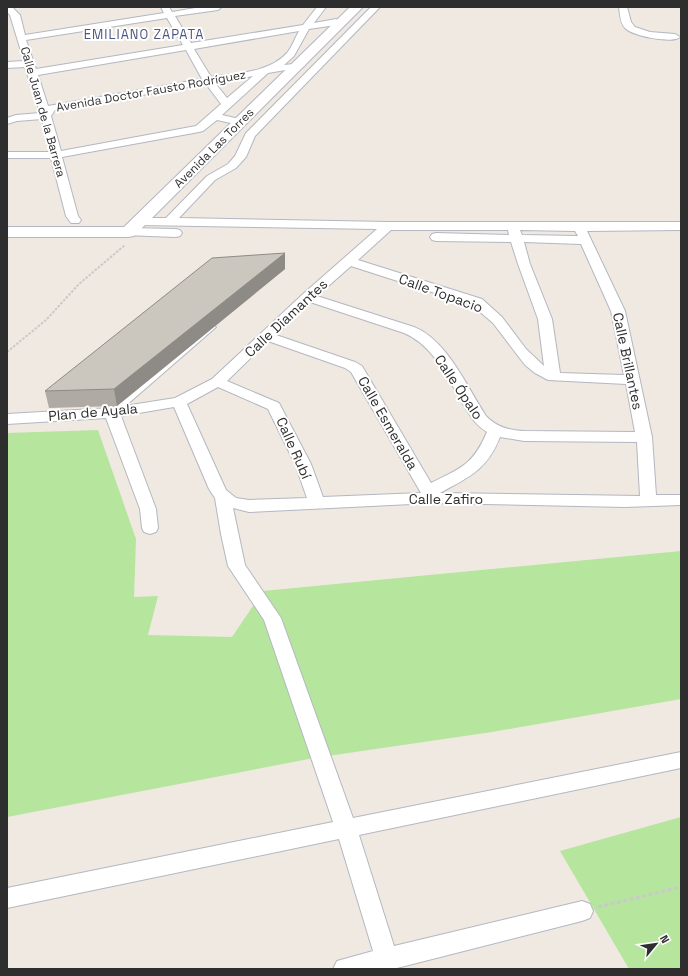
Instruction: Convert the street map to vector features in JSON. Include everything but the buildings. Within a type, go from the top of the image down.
[{"type":"street","points":[[19,40],[167,10],[218,7]]},
{"type":"street","points":[[322,7],[339,23]]},
{"type":"street","name":"Avenida Las Torres","points":[[7,155],[56,155],[199,129],[265,71],[279,64],[291,54],[306,27],[322,7]]},
{"type":"street","name":"Avenida Las Torres","points":[[136,228],[240,122],[300,65],[339,23],[357,7]]},
{"type":"street","points":[[624,7],[628,26],[634,30],[644,33],[675,37]]},
{"type":"street","points":[[169,222],[211,178],[232,166],[240,157],[250,135],[375,8]]},
{"type":"street","name":"Calle Juan de la Barrera","points":[[9,10],[15,15],[19,40],[31,69],[47,120],[72,216],[75,220]]},
{"type":"street","points":[[167,10],[208,80],[226,104]]},
{"type":"street","points":[[7,65],[31,69],[189,47],[306,27],[339,23],[360,23]]},
{"type":"street","name":"Avenida Doctor Fausto Rodríguez","points":[[7,121],[15,125],[47,120],[51,108],[300,65]]},
{"type":"street","points":[[215,116],[240,122]]},
{"type":"street","points":[[7,219],[75,220],[136,228],[169,222],[388,226],[514,233]]},
{"type":"street","name":"Calle Diamantes","points":[[179,402],[217,382],[308,297],[388,226]]},
{"type":"street","points":[[7,232],[136,228],[377,236],[583,233],[681,226]]},
{"type":"street","points":[[514,233],[545,319],[553,377]]},
{"type":"street","name":"Calle Brillantes","points":[[583,233],[618,311],[644,437],[648,493],[647,501]]},
{"type":"street","name":"Calle Topacio","points":[[350,261],[477,302],[489,310],[530,362],[543,373],[553,377],[632,380]]},
{"type":"street","name":"Calle Ópalo","points":[[308,297],[410,330],[422,336],[432,346],[444,363],[480,420],[487,427],[495,431],[505,435],[524,436],[644,437]]},
{"type":"street","name":"Calle Esmeralda","points":[[266,336],[350,364],[357,369],[430,495]]},
{"type":"street","name":"Calle Rubí","points":[[217,382],[274,406],[303,464],[317,503]]},
{"type":"street","points":[[179,402],[220,494],[237,566],[272,618],[346,828],[382,964]]},
{"type":"street","name":"Plan de Ayala","points":[[7,419],[112,413],[179,402]]},
{"type":"street","points":[[112,413],[148,508],[150,528]]},
{"type":"street","points":[[430,495],[466,474],[477,465],[486,454],[495,431]]},
{"type":"street","name":"Calle Zafiro","points":[[220,494],[234,504],[248,506],[430,495],[647,501],[681,500]]},
{"type":"street","points":[[7,898],[681,760]]},
{"type":"street","points":[[345,969],[382,964],[582,911]]},
{"type":"lane","points":[[112,413],[218,323]]},
{"type":"path","points":[[7,352],[46,320],[79,284],[136,228]]},
{"type":"path","points":[[582,911],[681,887]]},
{"type":"green space","points":[[98,430],[136,539],[134,597],[158,596],[148,635],[232,637],[263,591],[681,551],[681,699],[492,732],[314,758],[7,817],[7,433]]},
{"type":"green space","points":[[681,817],[681,969],[629,969],[560,851]]},
{"type":"district","name":"EMILIANO ZAPATA","points":[[144,34]]}]
